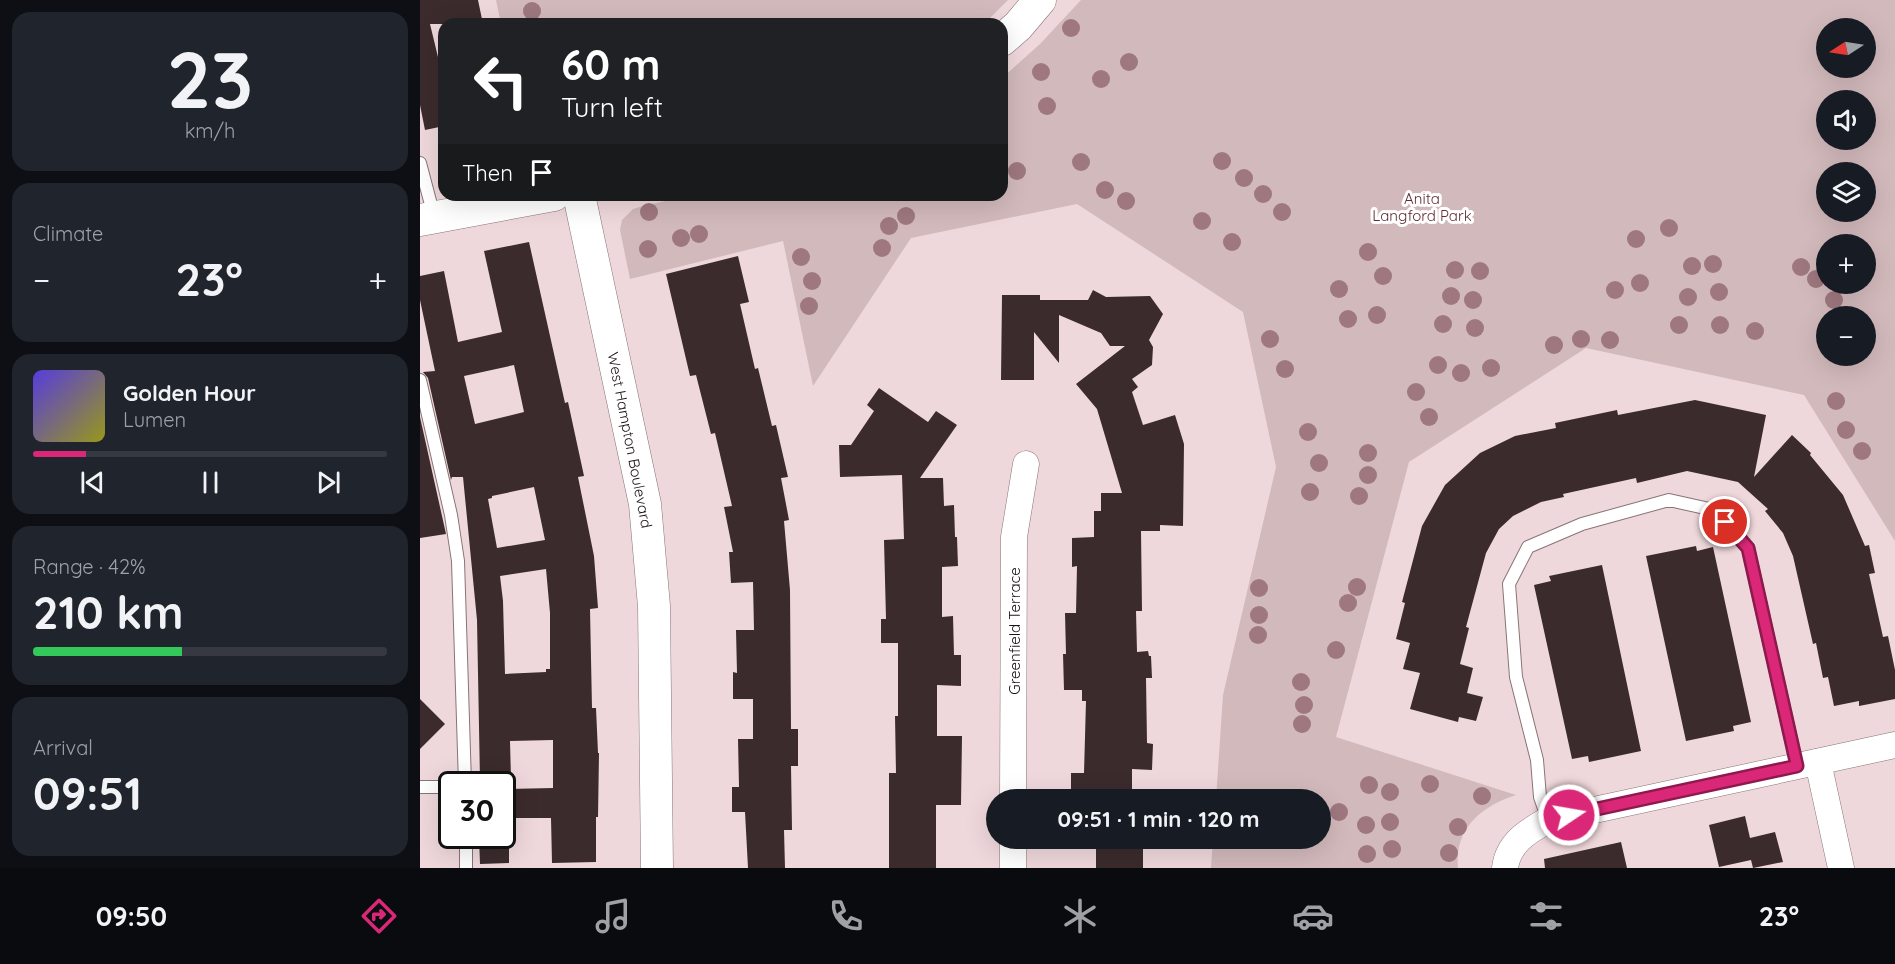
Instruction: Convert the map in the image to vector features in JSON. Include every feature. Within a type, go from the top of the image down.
[{"type":"street","points":[[1008,35],[1040,0]]},
{"type":"street","points":[[427,218],[521,201]]},
{"type":"street","name":"West Hampton Boulevard","points":[[580,201],[645,504],[649,535],[654,606],[657,868]]},
{"type":"street","name":"Greenfield Terrace","points":[[1013,789],[1014,537],[1026,464]]},
{"type":"street","points":[[1505,868],[1514,844],[1527,831],[1548,820],[1895,745]]},
{"type":"street","points":[[1808,764],[1841,868]]},
{"type":"street","points":[[1013,849],[1013,868]]},
{"type":"lane","points":[[420,163],[427,218]]},
{"type":"lane","points":[[420,380],[451,515],[458,561],[465,771]]},
{"type":"lane","points":[[1548,820],[1540,797],[1537,760],[1516,677],[1509,584],[1528,547],[1582,524],[1669,500],[1714,510],[1748,548],[1808,764]]},
{"type":"lane","points":[[420,787],[438,787]]},
{"type":"lane","points":[[466,849],[466,868]]},
{"type":"green space","points":[[496,0],[1008,0],[990,18],[500,18]]},
{"type":"green space","name":"Anita Langford Park","points":[[1081,0],[1895,0],[1895,541],[1804,395],[1586,348],[1409,462],[1336,737],[1516,795],[1492,805],[1473,821],[1461,841],[1458,868],[1211,868],[1212,849],[1331,849],[1331,789],[1217,789],[1223,695],[1276,467],[1243,312],[1077,204],[911,238],[813,386],[783,241],[630,279],[620,230],[622,220],[633,209],[666,201],[1008,201],[1008,73],[1040,44]]},
{"type":"building","points":[[420,0],[478,0],[482,18],[438,18],[438,24],[430,24],[438,57],[438,127],[425,130],[420,105]]},
{"type":"building","points":[[529,242],[584,476],[578,477],[594,556],[598,608],[590,609],[592,708],[596,708],[599,753],[596,862],[552,863],[551,818],[516,818],[516,789],[553,788],[553,740],[510,741],[511,771],[480,771],[477,620],[463,477],[452,477],[451,480],[428,378],[423,372],[435,371],[420,300],[420,276],[444,271],[458,342],[502,332],[484,251]],"holes":[[[514,365],[524,412],[475,424],[464,376]],[[534,487],[545,540],[497,548],[488,499],[492,496]],[[546,569],[550,613],[550,669],[546,669],[546,672],[505,674],[500,576]]]},
{"type":"building","points":[[738,256],[749,302],[740,304],[755,369],[758,368],[772,426],[776,425],[788,477],[781,478],[789,520],[784,521],[790,590],[791,729],[798,729],[798,766],[791,766],[792,830],[784,830],[785,868],[748,868],[745,812],[732,812],[732,787],[739,787],[738,739],[753,739],[753,699],[733,699],[733,672],[737,673],[736,630],[754,630],[753,582],[731,583],[729,552],[733,552],[724,507],[732,506],[715,433],[711,434],[696,375],[690,376],[666,274]]},
{"type":"building","points":[[1093,290],[1106,297],[1150,296],[1163,314],[1149,340],[1153,347],[1152,365],[1132,379],[1138,387],[1132,392],[1143,425],[1175,415],[1184,444],[1183,526],[1160,525],[1160,531],[1141,531],[1142,611],[1136,611],[1137,652],[1148,651],[1151,656],[1152,678],[1146,678],[1147,743],[1153,744],[1152,770],[1132,769],[1132,789],[1071,789],[1071,773],[1084,773],[1086,701],[1082,701],[1082,690],[1064,690],[1063,654],[1066,654],[1065,613],[1076,613],[1077,566],[1072,567],[1072,538],[1094,537],[1094,511],[1101,511],[1101,493],[1122,493],[1097,409],[1076,384],[1125,346],[1110,346],[1101,333],[1059,315],[1059,363],[1034,332],[1034,380],[1001,380],[1002,295],[1040,295],[1040,300],[1088,300]]},
{"type":"building","points":[[879,388],[928,422],[936,411],[957,425],[920,478],[943,478],[944,506],[954,505],[955,537],[957,537],[958,566],[942,567],[942,617],[953,616],[954,655],[961,655],[961,686],[937,685],[937,736],[962,736],[961,805],[936,805],[936,868],[889,868],[889,773],[896,773],[895,716],[898,716],[898,643],[881,643],[881,619],[886,619],[884,540],[904,539],[902,475],[840,477],[839,445],[851,445],[874,411],[867,405]]},
{"type":"building","points":[[1695,400],[1766,415],[1754,477],[1792,435],[1811,453],[1810,455],[1843,495],[1865,546],[1869,545],[1875,573],[1869,574],[1883,637],[1888,636],[1895,670],[1895,699],[1859,706],[1859,701],[1834,706],[1828,677],[1823,678],[1816,643],[1813,644],[1793,556],[1783,533],[1765,511],[1768,509],[1738,482],[1687,471],[1637,483],[1636,478],[1563,494],[1564,497],[1541,502],[1513,516],[1499,529],[1486,553],[1466,627],[1469,628],[1460,664],[1473,668],[1467,693],[1483,697],[1476,721],[1459,717],[1458,722],[1410,709],[1420,673],[1403,669],[1410,643],[1396,639],[1405,603],[1402,602],[1422,526],[1445,485],[1480,453],[1515,436],[1556,428],[1555,423],[1617,410],[1618,415]]},
{"type":"building","points":[[420,417],[446,534],[420,538]]},
{"type":"building","points":[[1696,546],[1697,551],[1713,547],[1751,722],[1733,726],[1734,731],[1686,741],[1646,556]]},
{"type":"building","points":[[1602,565],[1641,751],[1589,762],[1588,756],[1572,759],[1534,585],[1551,581],[1549,576]]},
{"type":"building","points":[[420,699],[445,724],[420,749]]},
{"type":"building","points":[[1745,816],[1750,838],[1775,832],[1783,862],[1753,868],[1751,860],[1719,867],[1709,825]]},
{"type":"building","points":[[1621,842],[1627,868],[1545,868],[1544,859]]},
{"type":"building","points":[[479,849],[509,849],[509,863],[480,864]]},
{"type":"building","points":[[1096,849],[1143,849],[1143,868],[1096,868]]},
{"type":"route","points":[[1569,815],[1797,766],[1748,548],[1725,522]]}]
